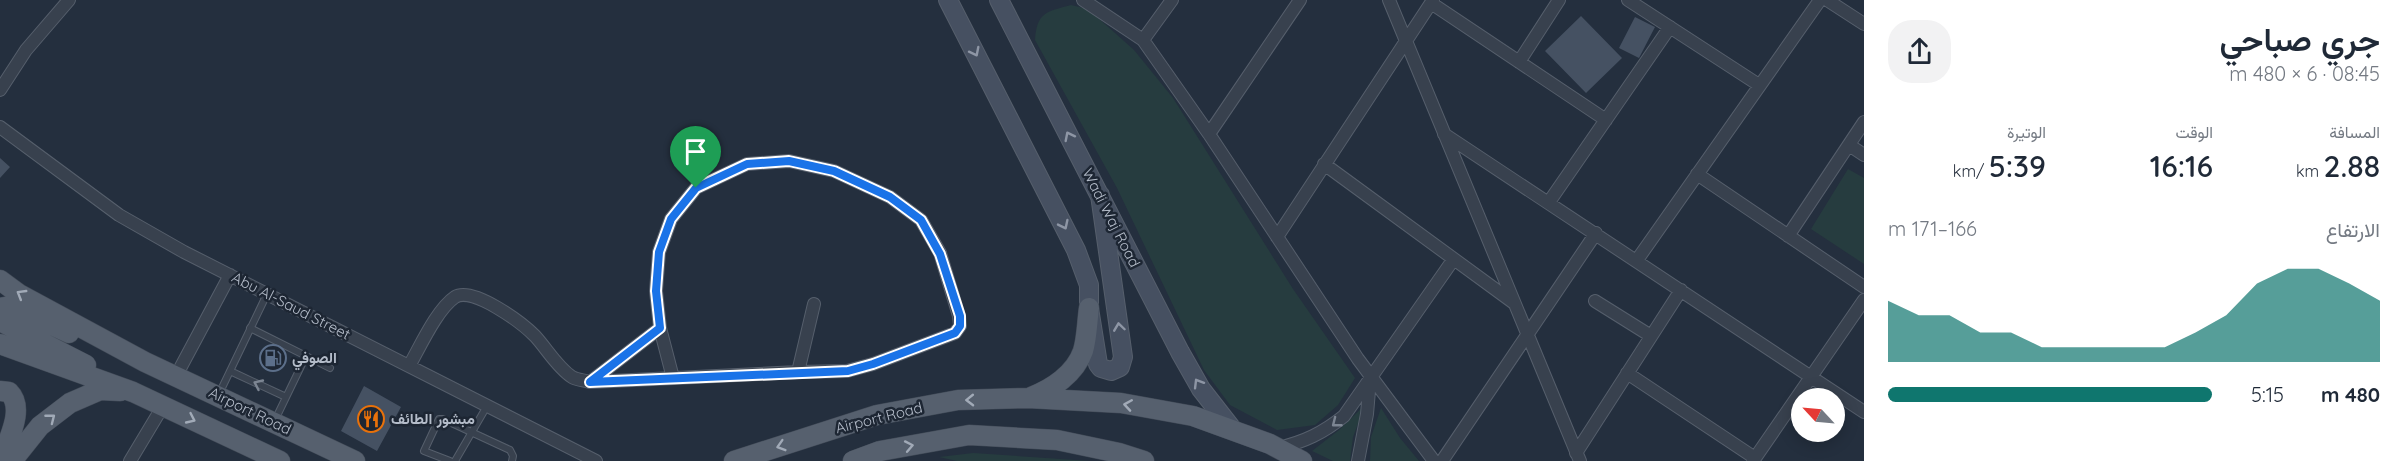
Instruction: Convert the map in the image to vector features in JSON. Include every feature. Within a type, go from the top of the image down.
[{"type":"main road","name":"Airport Road","points":[[0,280],[19,294],[145,362]]},
{"type":"main road","name":"Airport Road","points":[[0,308],[10,306],[60,330],[145,362],[355,461]]},
{"type":"main road","points":[[1028,399],[1048,390],[1072,368],[1083,351],[1089,308]]},
{"type":"main road","points":[[0,321],[75,358],[133,392]]},
{"type":"main road","points":[[0,344],[133,392],[280,461]]},
{"type":"main road","points":[[12,461],[40,426],[70,403],[100,390],[133,392]]},
{"type":"main road","points":[[0,391],[9,392],[14,398],[16,407],[16,416],[1,461]]},
{"type":"main road","points":[[1028,399],[1121,403],[1193,416],[1278,448],[1302,461]]},
{"type":"main road","name":"Airport Road","points":[[734,461],[877,416],[958,400],[1028,399]]},
{"type":"main road","points":[[852,461],[880,452],[969,435],[1057,440],[1119,453],[1144,461]]},
{"type":"street","points":[[0,90],[26,50],[51,18],[69,0]]},
{"type":"street","points":[[948,0],[1076,250],[1089,285],[1089,308],[1098,363],[1106,370],[1116,370],[1123,357],[1100,195]]},
{"type":"street","name":"Wadi Waj Road","points":[[999,0],[1201,389],[1233,430]]},
{"type":"street","points":[[1083,0],[1143,40],[1209,134],[1371,377],[1434,461]]},
{"type":"street","points":[[1143,40],[1172,0]]},
{"type":"street","points":[[1209,134],[1300,0]]},
{"type":"street","points":[[1389,0],[1578,457]]},
{"type":"street","points":[[1519,62],[1559,0]]},
{"type":"street","points":[[1628,0],[1760,85]]},
{"type":"street","points":[[1637,260],[1820,0]]},
{"type":"street","points":[[1827,0],[1864,24]]},
{"type":"street","points":[[1277,237],[1432,1],[1606,120]]},
{"type":"street","points":[[1549,202],[1670,27]]},
{"type":"street","points":[[1788,236],[1864,122]]},
{"type":"street","name":"Abu Al-Saud Street","points":[[0,127],[119,215],[230,275],[596,461]]},
{"type":"street","points":[[1444,134],[1864,412]]},
{"type":"street","points":[[1849,145],[1864,154]]},
{"type":"street","points":[[409,366],[445,306],[457,296],[470,296],[485,301],[515,319],[573,378],[590,382],[848,371],[955,333],[960,326],[960,316],[940,254],[921,220],[890,197],[834,171],[789,161],[747,164],[696,188],[671,219],[659,252],[656,291],[660,328],[673,378]]},
{"type":"street","points":[[1324,164],[1514,303]]},
{"type":"street","points":[[1697,174],[1864,287]]},
{"type":"street","points":[[1442,461],[1596,233]]},
{"type":"street","points":[[1278,448],[1301,442],[1330,427],[1344,416],[1453,260]]},
{"type":"street","points":[[176,376],[230,275]]},
{"type":"street","points":[[1578,457],[1681,290]]},
{"type":"street","points":[[1628,373],[1754,460],[1864,300]]},
{"type":"street","points":[[1594,301],[1651,336]]},
{"type":"street","points":[[798,372],[814,304]]},
{"type":"street","points":[[590,382],[660,328]]},
{"type":"street","points":[[1358,461],[1371,377]]},
{"type":"street","points":[[130,461],[163,406]]},
{"type":"lane","points":[[219,395],[267,294]]},
{"type":"lane","points":[[250,328],[330,368]]},
{"type":"lane","points":[[274,423],[306,356]]},
{"type":"lane","points":[[230,371],[286,397]]},
{"type":"lane","points":[[455,461],[487,406]]},
{"type":"lane","points":[[450,461],[424,451],[439,419],[510,450],[513,456],[512,461]]},
{"type":"green space","points":[[1071,5],[1088,9],[1134,50],[1173,98],[1293,289],[1355,378],[1338,405],[1315,425],[1277,430],[1230,405],[1204,370],[1117,188],[1035,40],[1038,24],[1044,15],[1055,9]]},
{"type":"green space","points":[[1848,169],[1864,178],[1864,264],[1811,229]]},
{"type":"green space","points":[[1365,405],[1353,437],[1350,461],[1333,461],[1312,451],[1339,430]]},
{"type":"green space","points":[[1381,408],[1400,438],[1419,461],[1370,461],[1371,437]]},
{"type":"green space","points":[[973,453],[1090,461],[957,461],[939,457]]},
{"type":"building","points":[[1581,16],[1622,58],[1586,93],[1545,51]]},
{"type":"building","points":[[1635,17],[1655,27],[1639,58],[1619,48]]},
{"type":"building","points":[[0,158],[10,167],[0,178]]},
{"type":"building","name":"مبشور الطائف","points":[[364,386],[401,407],[377,451],[341,431]]},
{"type":"place","name":"الصوفي","points":[[273,358]]},
{"type":"place","name":"مبشور الطائف","points":[[371,419]]},
{"type":"route","points":[[789,161],[834,171],[890,197],[921,220],[940,254],[960,316],[960,326],[955,333],[848,371],[590,382],[660,328],[656,291],[659,252],[671,219],[696,188],[747,164],[789,161]]}]
